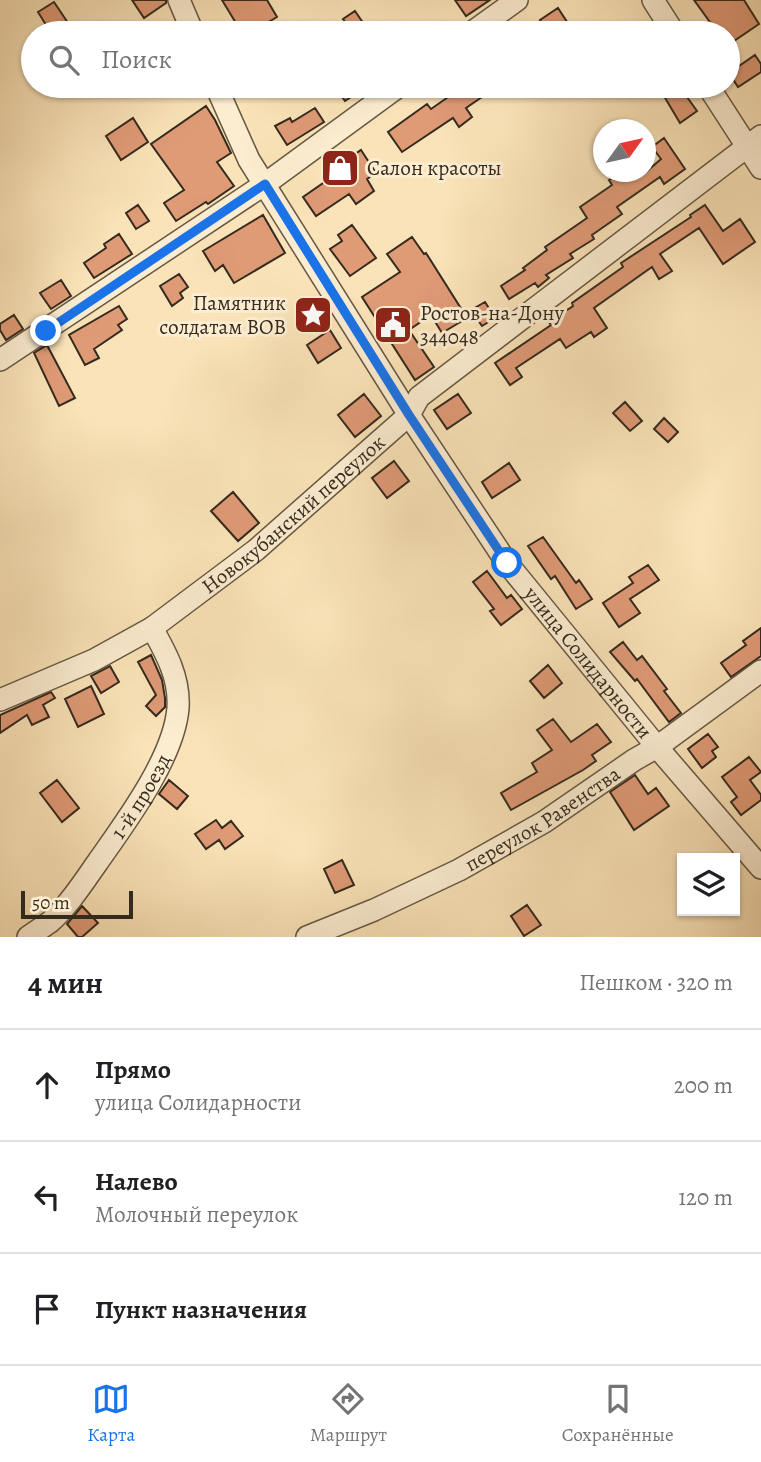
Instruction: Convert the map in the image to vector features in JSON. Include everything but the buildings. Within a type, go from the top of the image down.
[{"type":"street","points":[[179,0],[188,21]]},
{"type":"street","points":[[488,21],[517,0]]},
{"type":"street","points":[[653,0],[666,21]]},
{"type":"street","name":"улица Солидарности","points":[[221,98],[249,160],[409,415],[507,563],[657,747],[761,868]]},
{"type":"street","points":[[0,360],[265,184],[383,98]]},
{"type":"street","points":[[718,98],[754,141],[761,168]]},
{"type":"street","name":"Новокубанский переулок","points":[[0,700],[94,660],[152,628],[256,550],[409,415],[419,397],[754,141]]},
{"type":"street","name":"1-й проезд","points":[[28,937],[51,921],[77,891],[146,790],[167,746],[178,709],[177,681],[167,654],[152,628]]},
{"type":"street","name":"переулок Равенства","points":[[307,937],[374,910],[459,870],[544,822],[657,747],[761,671]]},
{"type":"place","name":"Салон красоты","points":[[340,168]]},
{"type":"place","name":"Памятник солдатам ВОВ","points":[[313,315]]},
{"type":"place","name":"Ростов-на-Дону 344048","points":[[393,325]]},
{"type":"route","points":[[46,331],[265,184],[409,415],[507,563]]}]
